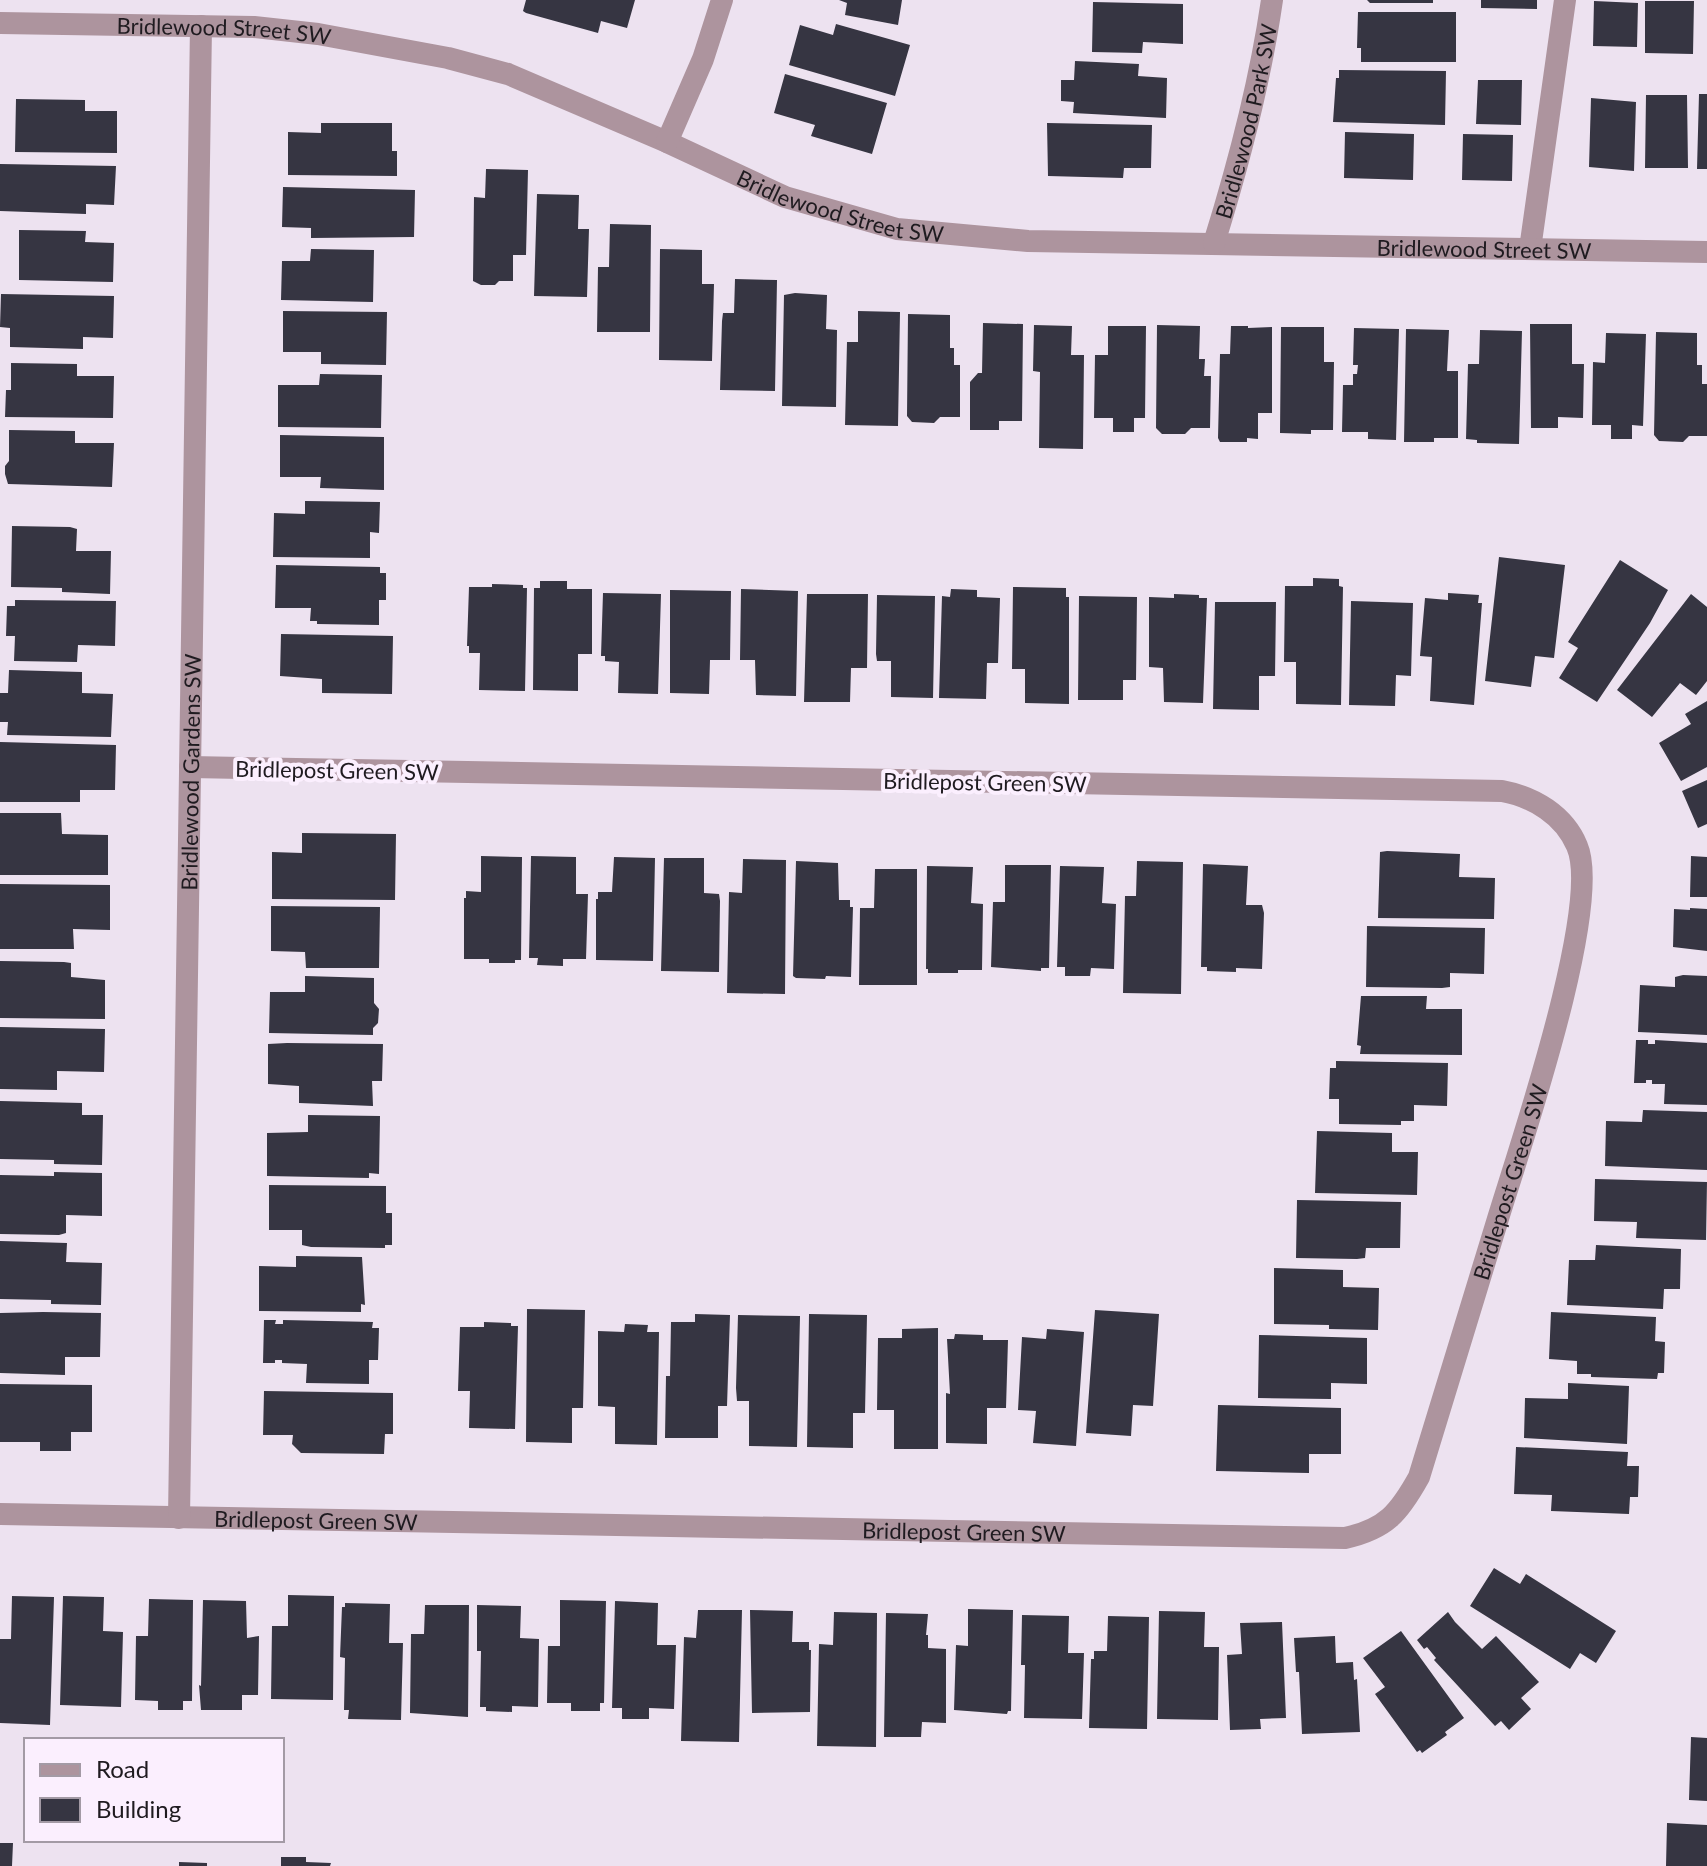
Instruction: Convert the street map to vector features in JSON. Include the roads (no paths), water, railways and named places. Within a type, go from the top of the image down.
[{"type":"street","points":[[667,142],[703,59],[722,0]]},
{"type":"street","name":"Bridlewood Park SW","points":[[1214,243],[1239,164],[1264,56],[1272,0]]},
{"type":"street","points":[[1530,249],[1565,0]]},
{"type":"street","name":"Bridlewood Street SW","points":[[0,23],[254,27],[318,34],[448,58],[508,74],[785,197],[897,229],[1028,241],[1707,252]]},
{"type":"street","name":"Bridlewood Gardens SW","points":[[179,1518],[201,26]]},
{"type":"street","name":"Bridlepost Green SW","points":[[0,1514],[1345,1538],[1373,1530],[1393,1516],[1419,1477],[1559,1014],[1577,926],[1582,878],[1578,847],[1563,824],[1545,807],[1524,795],[1502,791],[190,767]]}]
